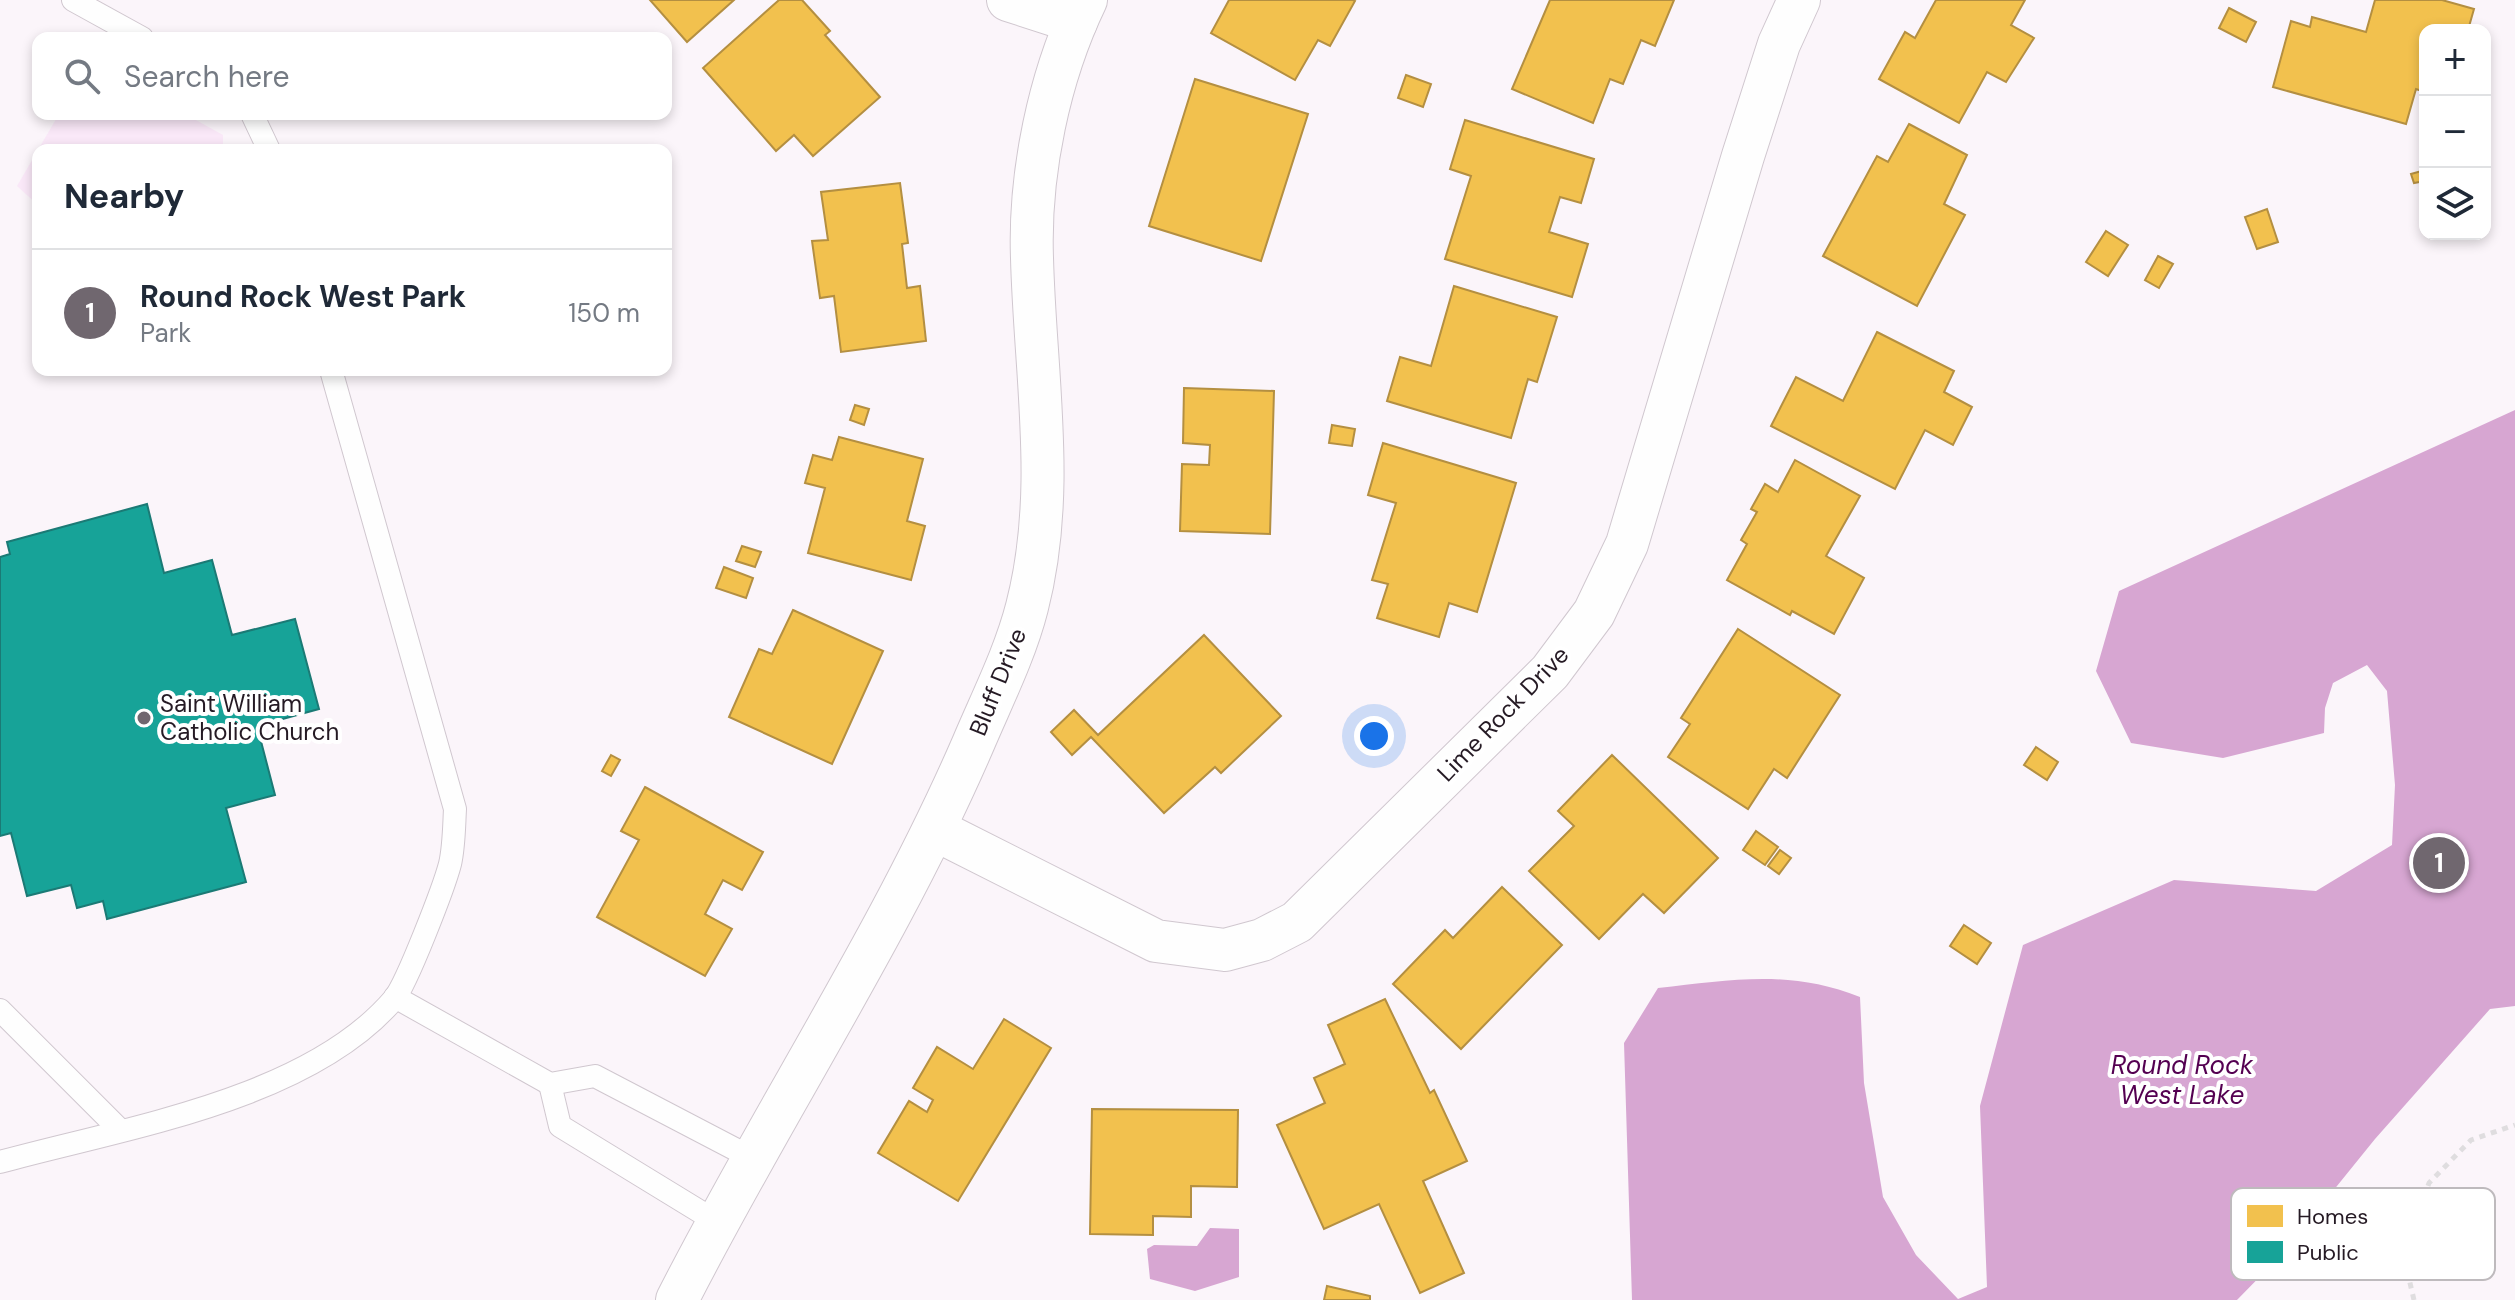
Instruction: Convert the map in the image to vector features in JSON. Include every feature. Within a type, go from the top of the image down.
[{"type":"street","points":[[1008,0],[1081,11]]},
{"type":"street","name":"Lime Rock Drive","points":[[936,830],[1156,941],[1225,950],[1262,940],[1297,922],[1550,672],[1594,613],[1627,544],[1747,142],[1779,44],[1799,0]]},
{"type":"street","name":"Bluff Drive","points":[[677,1300],[752,1158],[936,830],[1027,610],[1042,539],[1044,467],[1031,255],[1036,176],[1051,99],[1081,11]]},
{"type":"lane","points":[[73,0],[131,32]]},
{"type":"lane","points":[[255,120],[266,144]]},
{"type":"lane","points":[[0,1162],[232,1099],[293,1073],[347,1040],[395,997],[450,863],[455,809],[333,376]]},
{"type":"lane","points":[[395,997],[550,1084],[595,1076],[752,1158]]},
{"type":"lane","points":[[0,1010],[119,1129]]},
{"type":"lane","points":[[550,1084],[560,1126],[717,1222]]},
{"type":"path","points":[[2427,1188],[2471,1140],[2515,1125]]},
{"type":"path","points":[[2409,1280],[2414,1300]]},
{"type":"shaded area","points":[[56,120],[196,120],[223,135],[223,144],[42,144]]},
{"type":"shaded area","points":[[32,160],[32,200],[17,186]]},
{"type":"water","name":"Round Rock West Lake","points":[[2515,410],[2515,1006],[2490,1009],[2335,1188],[2231,1188],[2231,1280],[2257,1280],[2237,1300],[1632,1300],[1624,1043],[1658,988],[1711,982],[1784,980],[1834,988],[1860,997],[1864,1083],[1883,1197],[1916,1255],[1958,1299],[1987,1287],[1980,1106],[2023,945],[2174,880],[2316,891],[2392,845],[2395,785],[2387,691],[2367,665],[2333,683],[2325,708],[2324,733],[2223,758],[2131,743],[2096,671],[2119,591]]},
{"type":"water","points":[[1210,1228],[1239,1229],[1239,1277],[1195,1291],[1150,1279],[1147,1249],[1154,1245],[1197,1246]]},
{"type":"building: Homes","points":[[650,0],[734,0],[687,42]]},
{"type":"building: Homes","points":[[779,0],[802,0],[830,31],[825,35],[880,97],[813,156],[794,135],[776,151],[703,68]]},
{"type":"building: Homes","points":[[1229,0],[1355,1],[1330,46],[1318,40],[1295,80],[1211,33]]},
{"type":"building: Homes","points":[[1550,0],[1674,0],[1655,46],[1641,40],[1623,84],[1610,79],[1593,123],[1512,89]]},
{"type":"building: Homes","points":[[1936,0],[2025,0],[2011,25],[2034,38],[2006,82],[1987,72],[1959,123],[1879,79],[1905,32],[1915,38]]},
{"type":"building: Homes","points":[[2375,0],[2442,0],[2474,9],[2470,24],[2419,24],[2419,90],[2416,89],[2406,124],[2273,87],[2291,21],[2310,27],[2312,17],[2366,32]]},
{"type":"building: Homes","points":[[2229,8],[2256,22],[2246,42],[2219,28]]},
{"type":"building: Homes","points":[[1406,75],[1431,84],[1423,107],[1398,98]]},
{"type":"building: Homes","points":[[1195,79],[1308,114],[1261,261],[1149,226]]},
{"type":"building: Homes","points":[[1465,120],[1594,159],[1581,203],[1560,197],[1549,232],[1588,244],[1572,297],[1445,259],[1471,176],[1450,169]]},
{"type":"building: Homes","points":[[1909,124],[1967,155],[1944,204],[1965,215],[1917,306],[1823,256],[1877,156],[1888,162]]},
{"type":"building: Homes","points":[[2419,172],[2419,182],[2414,183],[2411,174]]},
{"type":"building: Homes","points":[[900,183],[908,243],[902,244],[907,288],[920,286],[926,341],[841,352],[834,296],[820,298],[812,241],[828,240],[821,192]]},
{"type":"building: Homes","points":[[2267,209],[2278,242],[2257,249],[2245,217]]},
{"type":"building: Homes","points":[[2106,231],[2128,245],[2108,276],[2086,262]]},
{"type":"building: Homes","points":[[2158,256],[2173,264],[2159,288],[2145,280]]},
{"type":"building: Homes","points":[[1454,286],[1557,317],[1537,382],[1528,379],[1511,438],[1387,401],[1400,357],[1431,366]]},
{"type":"building: Homes","points":[[1877,332],[1954,371],[1944,392],[1972,407],[1953,445],[1925,430],[1895,489],[1771,426],[1796,377],[1843,401]]},
{"type":"building: Homes","points":[[1184,388],[1274,391],[1270,534],[1180,531],[1182,464],[1209,465],[1210,445],[1183,443]]},
{"type":"building: Homes","points":[[855,405],[869,409],[864,425],[850,420]]},
{"type":"building: Homes","points":[[1332,425],[1355,429],[1352,446],[1329,443]]},
{"type":"building: Homes","points":[[839,437],[923,459],[907,521],[925,526],[911,580],[808,553],[825,488],[805,483],[813,455],[832,460]]},
{"type":"building: Homes","points":[[1383,443],[1516,483],[1477,612],[1449,603],[1439,637],[1377,618],[1388,584],[1372,580],[1396,503],[1368,495]]},
{"type":"building: Homes","points":[[1795,460],[1860,496],[1826,556],[1864,578],[1834,634],[1792,611],[1790,615],[1727,580],[1747,544],[1741,540],[1757,512],[1751,509],[1765,484],[1778,492]]},
{"type":"building: Homes","points":[[742,546],[761,552],[755,567],[736,561]]},
{"type":"building: Homes","points":[[724,567],[753,578],[746,598],[716,588]]},
{"type":"building: Homes","points":[[793,610],[883,651],[832,764],[729,717],[759,649],[772,654]]},
{"type":"building: Homes","points":[[1738,629],[1840,695],[1787,778],[1774,769],[1748,809],[1668,757],[1690,724],[1681,718]]},
{"type":"building: Homes","points":[[1204,635],[1281,716],[1221,773],[1215,767],[1164,813],[1091,737],[1072,755],[1051,732],[1074,710],[1098,735]]},
{"type":"building: Homes","points":[[2036,747],[2058,762],[2047,780],[2024,765]]},
{"type":"building: Homes","points":[[611,755],[620,760],[611,776],[602,771]]},
{"type":"building: Homes","points":[[1612,755],[1718,858],[1664,913],[1643,894],[1599,939],[1529,871],[1574,826],[1558,811]]},
{"type":"building: Homes","points":[[645,787],[763,852],[742,890],[723,880],[705,914],[732,929],[705,976],[597,917],[639,840],[621,831]]},
{"type":"building: Homes","points":[[1756,831],[1778,847],[1765,865],[1743,850]]},
{"type":"building: Homes","points":[[1780,850],[1791,858],[1779,874],[1768,866]]},
{"type":"building: Homes","points":[[1502,887],[1562,945],[1461,1049],[1393,984],[1445,930],[1453,938]]},
{"type":"building: Homes","points":[[1964,925],[1991,943],[1977,964],[1950,946]]},
{"type":"building: Homes","points":[[1385,999],[1430,1093],[1434,1090],[1467,1161],[1423,1181],[1464,1273],[1420,1293],[1379,1204],[1324,1229],[1277,1125],[1325,1103],[1314,1078],[1345,1064],[1328,1025]]},
{"type":"building: Homes","points":[[1004,1019],[1051,1048],[958,1201],[878,1153],[909,1101],[927,1112],[933,1100],[913,1088],[937,1047],[973,1069]]},
{"type":"building: Homes","points":[[1092,1109],[1238,1110],[1237,1187],[1191,1186],[1191,1217],[1153,1216],[1153,1235],[1090,1234]]},
{"type":"building: Homes","points":[[1327,1286],[1370,1296],[1370,1300],[1324,1300]]},
{"type":"building: Public","name":"Saint William Catholic Church","points":[[147,504],[164,573],[212,560],[232,635],[295,619],[319,709],[257,726],[275,795],[226,808],[246,882],[107,919],[103,901],[77,908],[71,885],[27,896],[11,833],[0,836],[0,557],[10,554],[7,542]]},
{"type":"place","name":"Saint William Catholic Church","points":[[144,718]]},
{"type":"place","name":"Round Rock West Park","points":[[2439,863]]}]
